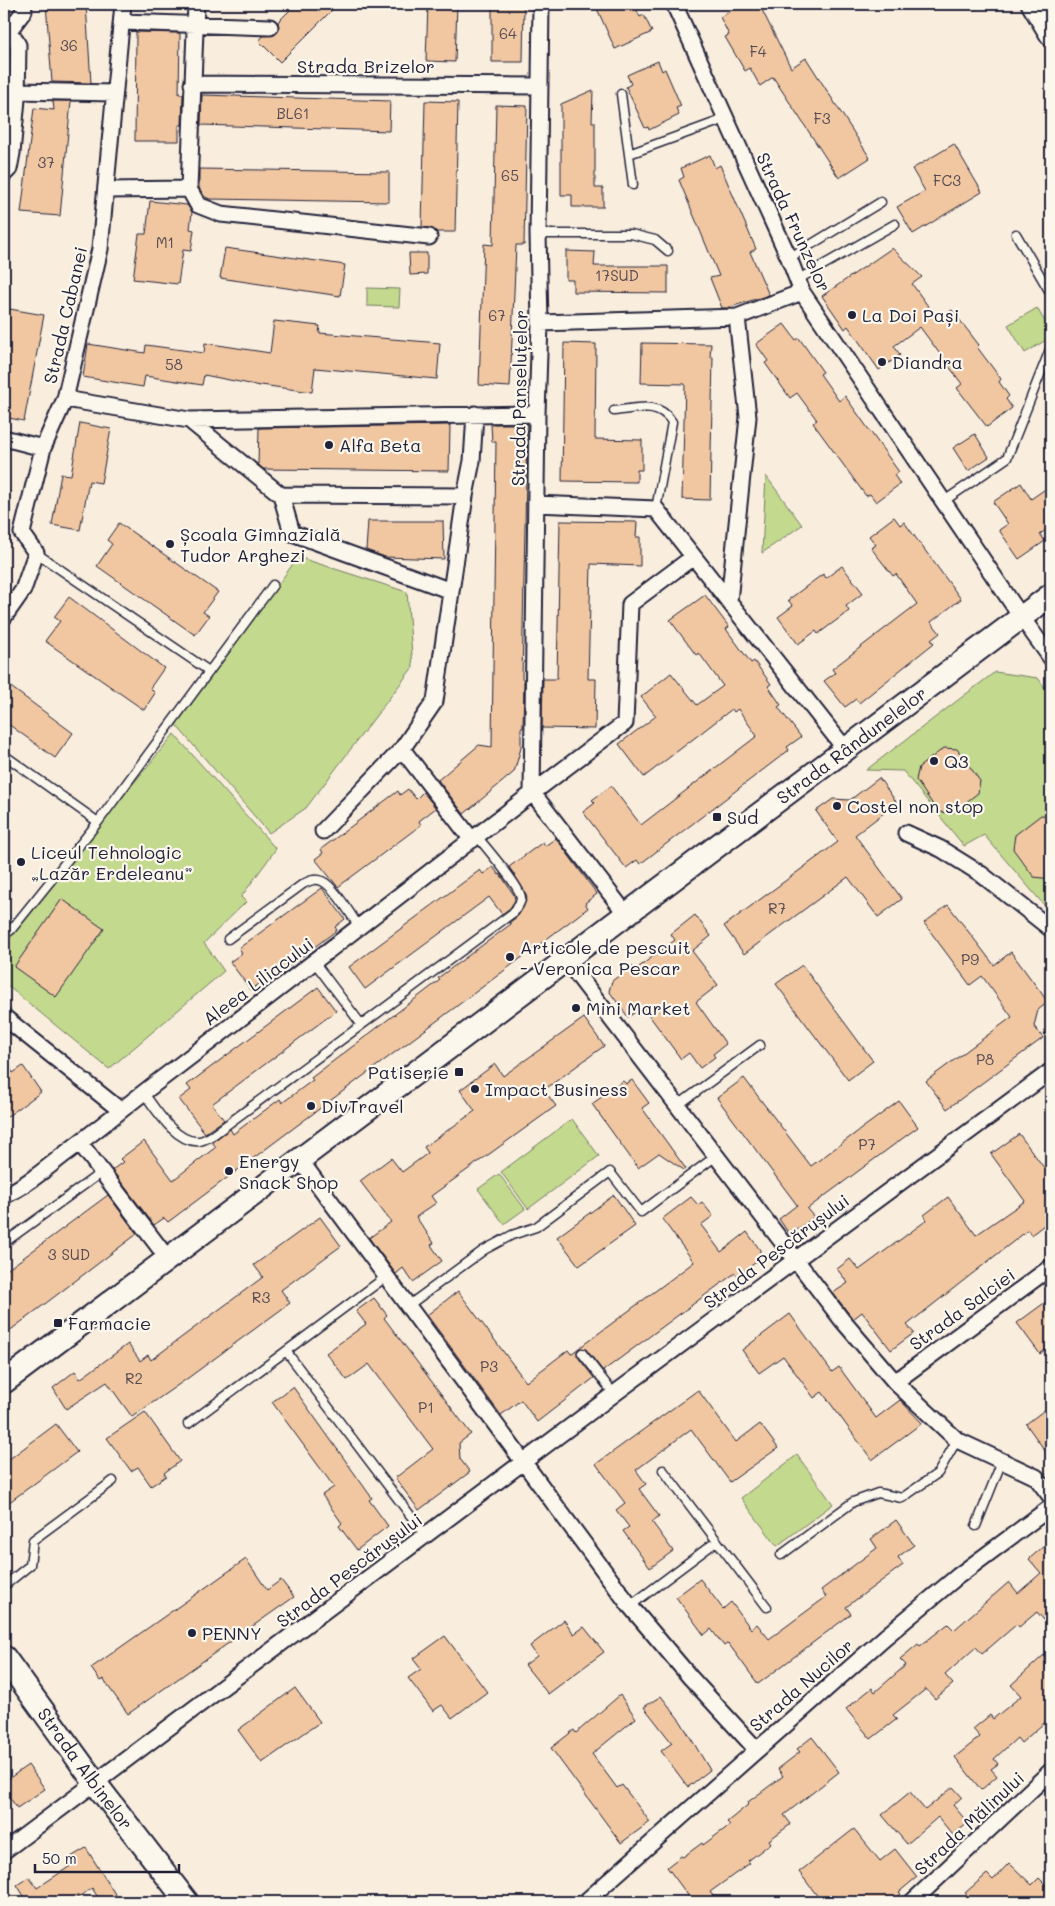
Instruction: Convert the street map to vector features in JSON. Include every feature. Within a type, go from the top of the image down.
[{"type":"street","points":[[4,174],[9,169],[12,159],[18,45],[14,38],[6,31],[24,11],[23,4]]},
{"type":"street","name":"Strada Cabanei","points":[[36,553],[22,533],[43,448],[65,399],[100,249],[122,22],[122,4]]},
{"type":"street","points":[[196,4],[189,189],[198,205],[221,214],[430,237]]},
{"type":"street","name":"Strada Panseluțelor","points":[[532,792],[536,414],[540,323],[538,234],[541,4]]},
{"type":"street","name":"Strada Frunzelor","points":[[674,4],[789,258],[799,286],[1022,618],[1051,658]]},
{"type":"street","points":[[1033,4],[1050,28]]},
{"type":"street","points":[[122,22],[270,27]]},
{"type":"street","name":"Strada Brizelor","points":[[192,84],[540,86]]},
{"type":"street","points":[[17,91],[114,94]]},
{"type":"street","points":[[106,190],[189,189]]},
{"type":"street","points":[[540,323],[737,317],[799,286]]},
{"type":"street","points":[[728,601],[748,417],[737,317]]},
{"type":"street","points":[[65,399],[189,420],[536,414]]},
{"type":"street","points":[[323,831],[402,749],[435,701],[465,496],[472,461],[475,414]]},
{"type":"street","points":[[189,420],[280,496],[292,533],[451,591]]},
{"type":"street","points":[[4,438],[43,448]]},
{"type":"street","points":[[280,496],[465,496]]},
{"type":"street","points":[[536,504],[656,509],[846,750]]},
{"type":"street","points":[[4,617],[23,590],[36,553]]},
{"type":"street","name":"Aleea Liliacului","points":[[4,1196],[18,1189],[80,1143],[143,1092],[315,962],[532,792],[625,723],[630,604],[694,557]]},
{"type":"street","name":"Strada Rândunelelor","points":[[4,1382],[1051,596]]},
{"type":"street","points":[[402,749],[474,838]]},
{"type":"street","points":[[532,792],[626,914]]},
{"type":"street","points":[[906,833],[941,849],[981,874],[1051,929]]},
{"type":"street","points":[[566,960],[795,1260],[842,1320],[895,1382],[957,1440],[1036,1477],[1051,1497]]},
{"type":"street","points":[[4,1017],[120,1110]]},
{"type":"street","name":"Strada Pescărușului","points":[[4,1851],[96,1784],[614,1394],[1051,1071]]},
{"type":"street","points":[[80,1143],[168,1259]]},
{"type":"street","points":[[300,1160],[388,1276],[523,1463],[630,1606],[690,1677],[756,1749]]},
{"type":"street","name":"Strada Salciei","points":[[895,1382],[1051,1268]]},
{"type":"street","name":"Strada Nucilor","points":[[585,1902],[885,1637],[958,1576],[1051,1507]]},
{"type":"street","name":"Strada Albinelor","points":[[4,1657],[96,1784],[186,1902]]},
{"type":"street","name":"Strada Mălinului","points":[[912,1902],[1051,1771]]},
{"type":"lane","points":[[621,94],[633,185]]},
{"type":"lane","points":[[629,154],[725,119]]},
{"type":"lane","points":[[789,258],[881,202]]},
{"type":"lane","points":[[799,286],[894,224]]},
{"type":"lane","points":[[538,234],[631,234],[655,240],[668,251]]},
{"type":"lane","points":[[1016,234],[1051,294]]},
{"type":"lane","points":[[944,500],[1007,458],[1051,347]]},
{"type":"lane","points":[[614,411],[654,408],[666,414],[672,422],[656,509]]},
{"type":"lane","points":[[36,553],[209,671]]},
{"type":"lane","points":[[4,935],[12,930],[98,822],[273,585]]},
{"type":"lane","points":[[4,755],[98,822]]},
{"type":"lane","points":[[143,1092],[170,1128],[183,1138],[198,1142],[214,1135],[514,912],[520,905],[521,896],[516,886],[474,838]]},
{"type":"lane","points":[[228,939],[312,879],[321,880],[329,887],[360,927]]},
{"type":"lane","points":[[315,962],[361,1024]]},
{"type":"lane","points":[[677,1106],[760,1045]]},
{"type":"lane","points":[[409,1305],[484,1250],[512,1235],[536,1227],[610,1172],[641,1212],[716,1156]]},
{"type":"lane","points":[[4,1243],[102,1172]]},
{"type":"lane","points":[[188,1424],[388,1276]]},
{"type":"lane","points":[[286,1351],[426,1536]]},
{"type":"lane","points":[[582,1353],[614,1394]]},
{"type":"lane","points":[[781,1554],[853,1502],[878,1493],[902,1498],[938,1473],[957,1440]]},
{"type":"lane","points":[[976,1526],[1002,1461]]},
{"type":"lane","points":[[662,1470],[767,1607]]},
{"type":"lane","points":[[4,1586],[30,1566],[33,1540],[114,1481]]},
{"type":"lane","points":[[630,1606],[717,1541]]},
{"type":"green space","points":[[367,288],[400,289],[399,307],[367,306]]},
{"type":"green space","points":[[1037,308],[1051,332],[1051,337],[1025,353],[1008,325]]},
{"type":"green space","points":[[766,476],[802,525],[762,553]]},
{"type":"green space","points":[[298,557],[407,592],[413,667],[306,808],[269,833],[176,725]]},
{"type":"green space","points":[[995,672],[1038,678],[1051,696],[1050,912],[984,835],[964,846],[903,771],[866,770]]},
{"type":"green space","points":[[174,734],[276,849],[241,897],[246,902],[204,943],[224,971],[109,1069],[4,983],[4,941]]},
{"type":"green space","points":[[572,1119],[599,1156],[528,1209],[501,1172]]},
{"type":"green space","points":[[499,1174],[525,1209],[504,1224],[478,1189]]},
{"type":"green space","points":[[797,1455],[833,1504],[777,1546],[741,1498]]},
{"type":"building","points":[[46,4],[86,4],[91,83],[52,82]]},
{"type":"building","points":[[296,4],[338,4],[280,62],[259,41],[263,36],[274,35],[278,32],[278,22]]},
{"type":"building","points":[[428,4],[457,4],[455,62],[426,61]]},
{"type":"building","points":[[492,4],[524,4],[523,62],[492,62]]},
{"type":"building","points":[[595,4],[634,4],[640,17],[644,15],[652,32],[615,49]]},
{"type":"building","points":[[743,4],[759,4],[791,68],[806,58],[870,158],[839,178],[773,77],[760,86],[750,68],[745,71],[725,37],[729,35],[720,17]]},
{"type":"building","points":[[136,32],[180,33],[179,94],[183,94],[182,125],[179,125],[179,141],[135,141]]},
{"type":"building","points":[[658,61],[662,71],[665,69],[681,106],[676,108],[679,115],[649,130],[648,127],[645,128],[626,87],[631,84],[627,75]]},
{"type":"building","points":[[593,90],[592,122],[595,122],[595,188],[603,188],[603,207],[572,207],[572,195],[561,195],[561,104]]},
{"type":"building","points":[[202,95],[390,101],[389,131],[201,125]]},
{"type":"building","points":[[53,101],[71,101],[60,216],[21,213],[34,108],[54,110]]},
{"type":"building","points":[[425,101],[458,102],[455,232],[437,232],[430,228],[422,227]]},
{"type":"building","points":[[496,105],[527,106],[524,245],[516,245],[510,387],[479,385],[484,244],[493,245]]},
{"type":"building","points":[[954,144],[982,192],[913,234],[897,207],[925,191],[912,169]]},
{"type":"building","points":[[710,155],[715,168],[720,165],[756,249],[750,252],[769,295],[727,308],[722,308],[710,278],[719,276],[679,180],[684,177],[681,168]]},
{"type":"building","points":[[199,169],[389,172],[389,202],[210,199],[205,197],[199,188]]},
{"type":"building","points":[[150,201],[187,205],[192,212],[190,229],[194,230],[191,251],[183,250],[178,284],[133,279],[139,234],[146,234]]},
{"type":"building","points":[[225,248],[345,265],[340,296],[220,278]]},
{"type":"building","points":[[892,248],[922,277],[912,284],[938,320],[952,310],[979,345],[977,347],[1001,379],[999,382],[1009,396],[1006,399],[1012,408],[987,427],[957,388],[962,384],[920,327],[894,346],[900,355],[879,370],[848,326],[845,329],[822,296]]},
{"type":"building","points":[[566,251],[595,252],[594,266],[668,266],[668,293],[573,292],[573,280],[566,280]]},
{"type":"building","points":[[409,253],[427,253],[427,274],[410,275]]},
{"type":"building","points":[[4,308],[44,315],[24,421],[4,417]]},
{"type":"building","points":[[274,321],[320,326],[319,333],[440,343],[437,379],[315,368],[312,392],[260,386],[204,375],[202,385],[145,376],[143,387],[83,377],[88,344],[145,353],[146,345],[204,353],[205,343],[270,353]]},
{"type":"building","points":[[784,324],[796,340],[799,338],[823,372],[820,374],[839,401],[845,396],[899,472],[894,475],[900,484],[876,502],[870,494],[866,496],[813,423],[817,420],[797,393],[790,398],[765,363],[768,361],[756,344]]},
{"type":"building","points":[[564,343],[596,344],[595,439],[642,440],[642,470],[637,470],[637,482],[562,481]]},
{"type":"building","points":[[642,343],[711,344],[710,357],[713,357],[710,500],[682,499],[685,384],[641,383]]},
{"type":"building","points":[[80,423],[111,429],[101,483],[89,481],[80,530],[52,525],[61,474],[71,475]]},
{"type":"building","points":[[491,424],[527,424],[522,679],[524,679],[523,728],[521,728],[521,748],[514,772],[464,814],[438,780],[479,745],[492,747],[496,442],[492,442]]},
{"type":"building","points":[[450,425],[449,471],[263,469],[258,464],[259,428]]},
{"type":"building","points":[[975,434],[989,457],[968,471],[953,448]]},
{"type":"building","points":[[1021,483],[1031,499],[1051,485],[1051,527],[1040,534],[1045,541],[1019,559],[999,530],[1008,524],[993,502]]},
{"type":"building","points":[[894,517],[900,525],[904,522],[961,599],[931,622],[940,633],[931,640],[934,643],[859,703],[856,699],[845,707],[824,681],[835,673],[832,669],[917,604],[896,574],[893,576],[871,548],[876,545],[869,536]]},
{"type":"building","points":[[368,521],[443,521],[444,559],[385,557],[366,550]]},
{"type":"building","points":[[560,521],[637,522],[636,537],[640,537],[640,566],[591,564],[588,679],[596,679],[595,729],[542,728],[543,679],[557,679]]},
{"type":"building","points":[[119,523],[218,592],[203,612],[209,616],[195,635],[97,566],[112,544],[107,540]]},
{"type":"building","points":[[842,566],[863,593],[846,606],[849,611],[818,634],[816,631],[798,644],[778,617],[793,606],[788,600],[823,574],[826,578]]},
{"type":"building","points":[[705,595],[729,627],[726,629],[751,663],[754,661],[771,684],[768,686],[781,705],[778,707],[801,737],[787,747],[789,750],[640,864],[637,860],[626,868],[583,812],[595,803],[592,800],[611,786],[641,825],[757,736],[738,709],[734,712],[732,709],[644,777],[619,744],[656,716],[641,697],[671,673],[697,705],[723,686],[699,653],[696,655],[670,620]]},
{"type":"building","points":[[69,597],[164,668],[150,688],[155,693],[144,710],[45,641],[60,621],[54,617]]},
{"type":"building","points":[[4,682],[73,733],[55,758],[4,721]]},
{"type":"building","points":[[944,748],[957,749],[980,781],[978,793],[952,813],[938,812],[916,780],[919,767]]},
{"type":"building","points":[[879,778],[897,803],[855,835],[902,899],[878,917],[848,877],[744,954],[724,926],[838,842],[816,811],[833,799],[850,800]]},
{"type":"building","points":[[408,789],[416,799],[423,792],[436,808],[419,821],[421,825],[338,887],[315,859],[323,853],[321,849],[398,791],[400,795]]},
{"type":"building","points":[[1041,815],[1051,816],[1051,879],[1034,877],[1013,849],[1015,835]]},
{"type":"building","points":[[556,838],[597,894],[585,903],[588,908],[168,1222],[164,1218],[154,1225],[112,1170],[123,1162],[120,1159],[144,1141],[173,1180],[216,1147],[212,1142],[230,1129],[233,1134],[280,1099],[282,1103],[313,1080],[311,1078],[440,980],[438,978],[511,924],[509,923],[518,916],[527,898],[509,867],[543,842],[545,846]]},
{"type":"building","points":[[493,867],[514,895],[515,900],[510,908],[502,914],[489,897],[365,989],[349,967],[480,870],[483,874]]},
{"type":"building","points":[[322,888],[345,919],[335,927],[337,930],[268,982],[266,979],[251,990],[230,962],[242,953],[239,948]]},
{"type":"building","points":[[62,899],[104,929],[56,997],[14,967]]},
{"type":"building","points":[[948,905],[994,965],[1011,952],[1048,1002],[1038,1010],[1034,1026],[1043,1038],[947,1109],[926,1081],[1012,1017],[982,976],[970,985],[924,923]]},
{"type":"building","points":[[695,915],[711,936],[692,951],[718,985],[696,1002],[726,1044],[713,1054],[715,1057],[700,1068],[689,1053],[681,1059],[643,1007],[628,1017],[609,991],[612,981],[632,966],[635,970],[675,940],[671,934]]},
{"type":"building","points":[[802,965],[873,1061],[848,1080],[776,984]]},
{"type":"building","points":[[318,987],[336,1011],[212,1104],[224,1120],[205,1133],[179,1099],[191,1090],[187,1085]]},
{"type":"building","points":[[584,1018],[604,1046],[544,1090],[556,1106],[431,1196],[436,1203],[416,1217],[434,1243],[431,1245],[442,1261],[413,1282],[403,1268],[396,1274],[369,1238],[391,1222],[360,1181],[391,1158],[402,1172],[428,1153],[424,1147],[475,1111],[460,1090],[495,1064],[503,1076]]},
{"type":"building","points":[[4,1058],[13,1073],[23,1066],[41,1092],[4,1119]]},
{"type":"building","points":[[744,1078],[811,1166],[899,1101],[918,1127],[807,1209],[814,1217],[790,1235],[779,1219],[797,1205],[717,1098]]},
{"type":"building","points":[[632,1080],[649,1103],[642,1108],[686,1169],[684,1170],[659,1153],[638,1168],[592,1104],[623,1081],[626,1084]]},
{"type":"building","points":[[1019,1134],[1051,1177],[1051,1210],[1044,1216],[1048,1222],[1031,1235],[1028,1230],[907,1325],[914,1333],[891,1350],[862,1312],[853,1319],[833,1293],[848,1283],[837,1269],[850,1259],[859,1270],[927,1220],[924,1215],[948,1197],[976,1235],[1025,1201],[991,1154]]},
{"type":"building","points":[[108,1195],[137,1234],[4,1335],[4,1272]]},
{"type":"building","points":[[614,1195],[635,1226],[579,1266],[557,1237]]},
{"type":"building","points":[[691,1197],[698,1205],[702,1202],[713,1216],[701,1225],[721,1252],[747,1232],[760,1250],[759,1260],[737,1276],[735,1273],[603,1371],[586,1349],[579,1348],[694,1262],[662,1219]]},
{"type":"building","points":[[320,1217],[341,1246],[281,1290],[290,1303],[132,1417],[107,1382],[66,1409],[53,1388],[75,1371],[80,1379],[128,1344],[140,1361],[148,1355],[151,1360],[263,1277],[254,1265]]},
{"type":"building","points":[[458,1291],[526,1382],[568,1350],[571,1354],[579,1348],[577,1356],[594,1378],[537,1422],[521,1400],[501,1415],[427,1315]]},
{"type":"building","points":[[374,1298],[387,1315],[384,1318],[471,1434],[459,1443],[460,1459],[470,1472],[419,1510],[395,1478],[433,1449],[369,1364],[347,1380],[326,1353],[366,1324],[356,1311]]},
{"type":"building","points":[[1051,1298],[1051,1345],[1040,1354],[1017,1323]]},
{"type":"building","points":[[790,1314],[832,1372],[839,1367],[876,1418],[900,1400],[922,1423],[872,1460],[822,1392],[814,1398],[783,1356],[759,1373],[742,1350]]},
{"type":"building","points":[[293,1387],[372,1498],[369,1500],[388,1526],[357,1550],[339,1526],[342,1523],[322,1495],[334,1487],[272,1402]]},
{"type":"building","points":[[698,1390],[736,1442],[760,1424],[778,1448],[730,1482],[691,1429],[636,1470],[646,1484],[639,1489],[659,1516],[652,1522],[673,1551],[650,1568],[623,1531],[629,1527],[616,1510],[625,1503],[596,1464]]},
{"type":"building","points":[[1051,1405],[1051,1459],[1026,1424]]},
{"type":"building","points":[[145,1412],[180,1461],[164,1473],[166,1476],[151,1486],[138,1467],[131,1471],[107,1438]]},
{"type":"building","points":[[56,1424],[77,1452],[4,1506],[4,1463]]},
{"type":"building","points":[[896,1520],[914,1545],[898,1557],[903,1565],[846,1607],[851,1614],[758,1684],[728,1643],[724,1646],[711,1629],[704,1635],[676,1597],[700,1579],[723,1609],[731,1602],[751,1629],[757,1624],[769,1639],[826,1597],[821,1590],[877,1548],[871,1539]]},
{"type":"building","points":[[1051,1540],[1051,1628],[1037,1612],[1019,1627],[1017,1624],[982,1654],[976,1647],[945,1675],[953,1684],[935,1699],[926,1689],[893,1715],[897,1719],[871,1739],[846,1709],[872,1688],[875,1692],[906,1665],[900,1659],[918,1644],[920,1646],[948,1624],[954,1630],[1009,1582],[1018,1593],[1041,1573],[1029,1559]]},
{"type":"building","name":"PENNY","points":[[246,1559],[267,1590],[281,1580],[294,1597],[128,1714],[103,1679],[100,1681],[91,1668]]},
{"type":"building","points":[[564,1620],[574,1634],[584,1627],[604,1652],[548,1694],[525,1665],[537,1656],[530,1646]]},
{"type":"building","points":[[445,1636],[487,1692],[452,1718],[442,1705],[433,1711],[408,1678],[421,1669],[413,1659]]},
{"type":"building","points":[[1044,1655],[1051,1663],[1051,1717],[1021,1743],[1017,1738],[994,1759],[998,1764],[991,1769],[997,1776],[981,1790],[955,1757],[980,1737],[973,1729],[990,1715],[993,1719],[1021,1696],[1011,1685]]},
{"type":"building","points":[[295,1688],[320,1722],[262,1763],[238,1730]]},
{"type":"building","points":[[620,1695],[636,1718],[592,1754],[617,1788],[622,1785],[650,1822],[621,1843],[551,1748],[574,1730],[576,1733]]},
{"type":"building","points":[[661,1696],[681,1722],[710,1770],[688,1787],[661,1751],[672,1743],[644,1707]]},
{"type":"building","points":[[812,1737],[839,1772],[784,1815],[791,1824],[769,1840],[771,1843],[748,1861],[750,1863],[710,1892],[718,1902],[693,1902],[667,1867],[702,1843],[703,1845],[730,1825],[727,1822],[749,1804],[748,1802],[783,1776],[778,1769],[800,1752],[797,1749]]},
{"type":"building","points":[[28,1765],[45,1789],[17,1808],[10,1798],[4,1803],[4,1782]]},
{"type":"building","points":[[953,1787],[962,1797],[953,1805],[968,1823],[953,1835],[938,1817],[907,1844],[882,1815],[910,1792],[925,1810]]},
{"type":"building","points":[[854,1829],[880,1861],[895,1849],[917,1877],[899,1892],[901,1894],[891,1902],[822,1902],[799,1872]]},
{"type":"building","points":[[86,1848],[120,1902],[101,1902],[92,1888],[71,1902],[15,1902],[24,1896],[17,1885],[29,1877],[37,1888],[75,1863],[71,1857]]},
{"type":"building","points":[[1009,1863],[1032,1885],[1039,1878],[1051,1890],[1046,1899],[1050,1902],[974,1902],[965,1893],[987,1874],[993,1880]]},
{"type":"place","name":"La Doi Pași","points":[[852,315]]},
{"type":"place","name":"Diandra","points":[[882,362]]},
{"type":"place","name":"Alfa Beta","points":[[329,445]]},
{"type":"place","name":"Școala Gimnazială Tudor Arghezi","points":[[170,544]]},
{"type":"place","name":"Q3","points":[[934,761]]},
{"type":"place","name":"Costel non stop","points":[[837,806]]},
{"type":"place","name":"Sud","points":[[717,817]]},
{"type":"place","name":"Liceul Tehnologic „Lazăr Erdeleanu”","points":[[21,862]]},
{"type":"place","name":"Articole de pescuit - Veronica Pescar","points":[[510,957]]},
{"type":"place","name":"Mini Market","points":[[576,1008]]},
{"type":"place","name":"Patiserie","points":[[459,1072]]},
{"type":"place","name":"Impact Business","points":[[475,1089]]},
{"type":"place","name":"DivTravel","points":[[311,1106]]},
{"type":"place","name":"Energy Snack Shop","points":[[229,1171]]},
{"type":"place","name":"Farmacie","points":[[58,1323]]},
{"type":"place","name":"PENNY","points":[[192,1633]]}]
